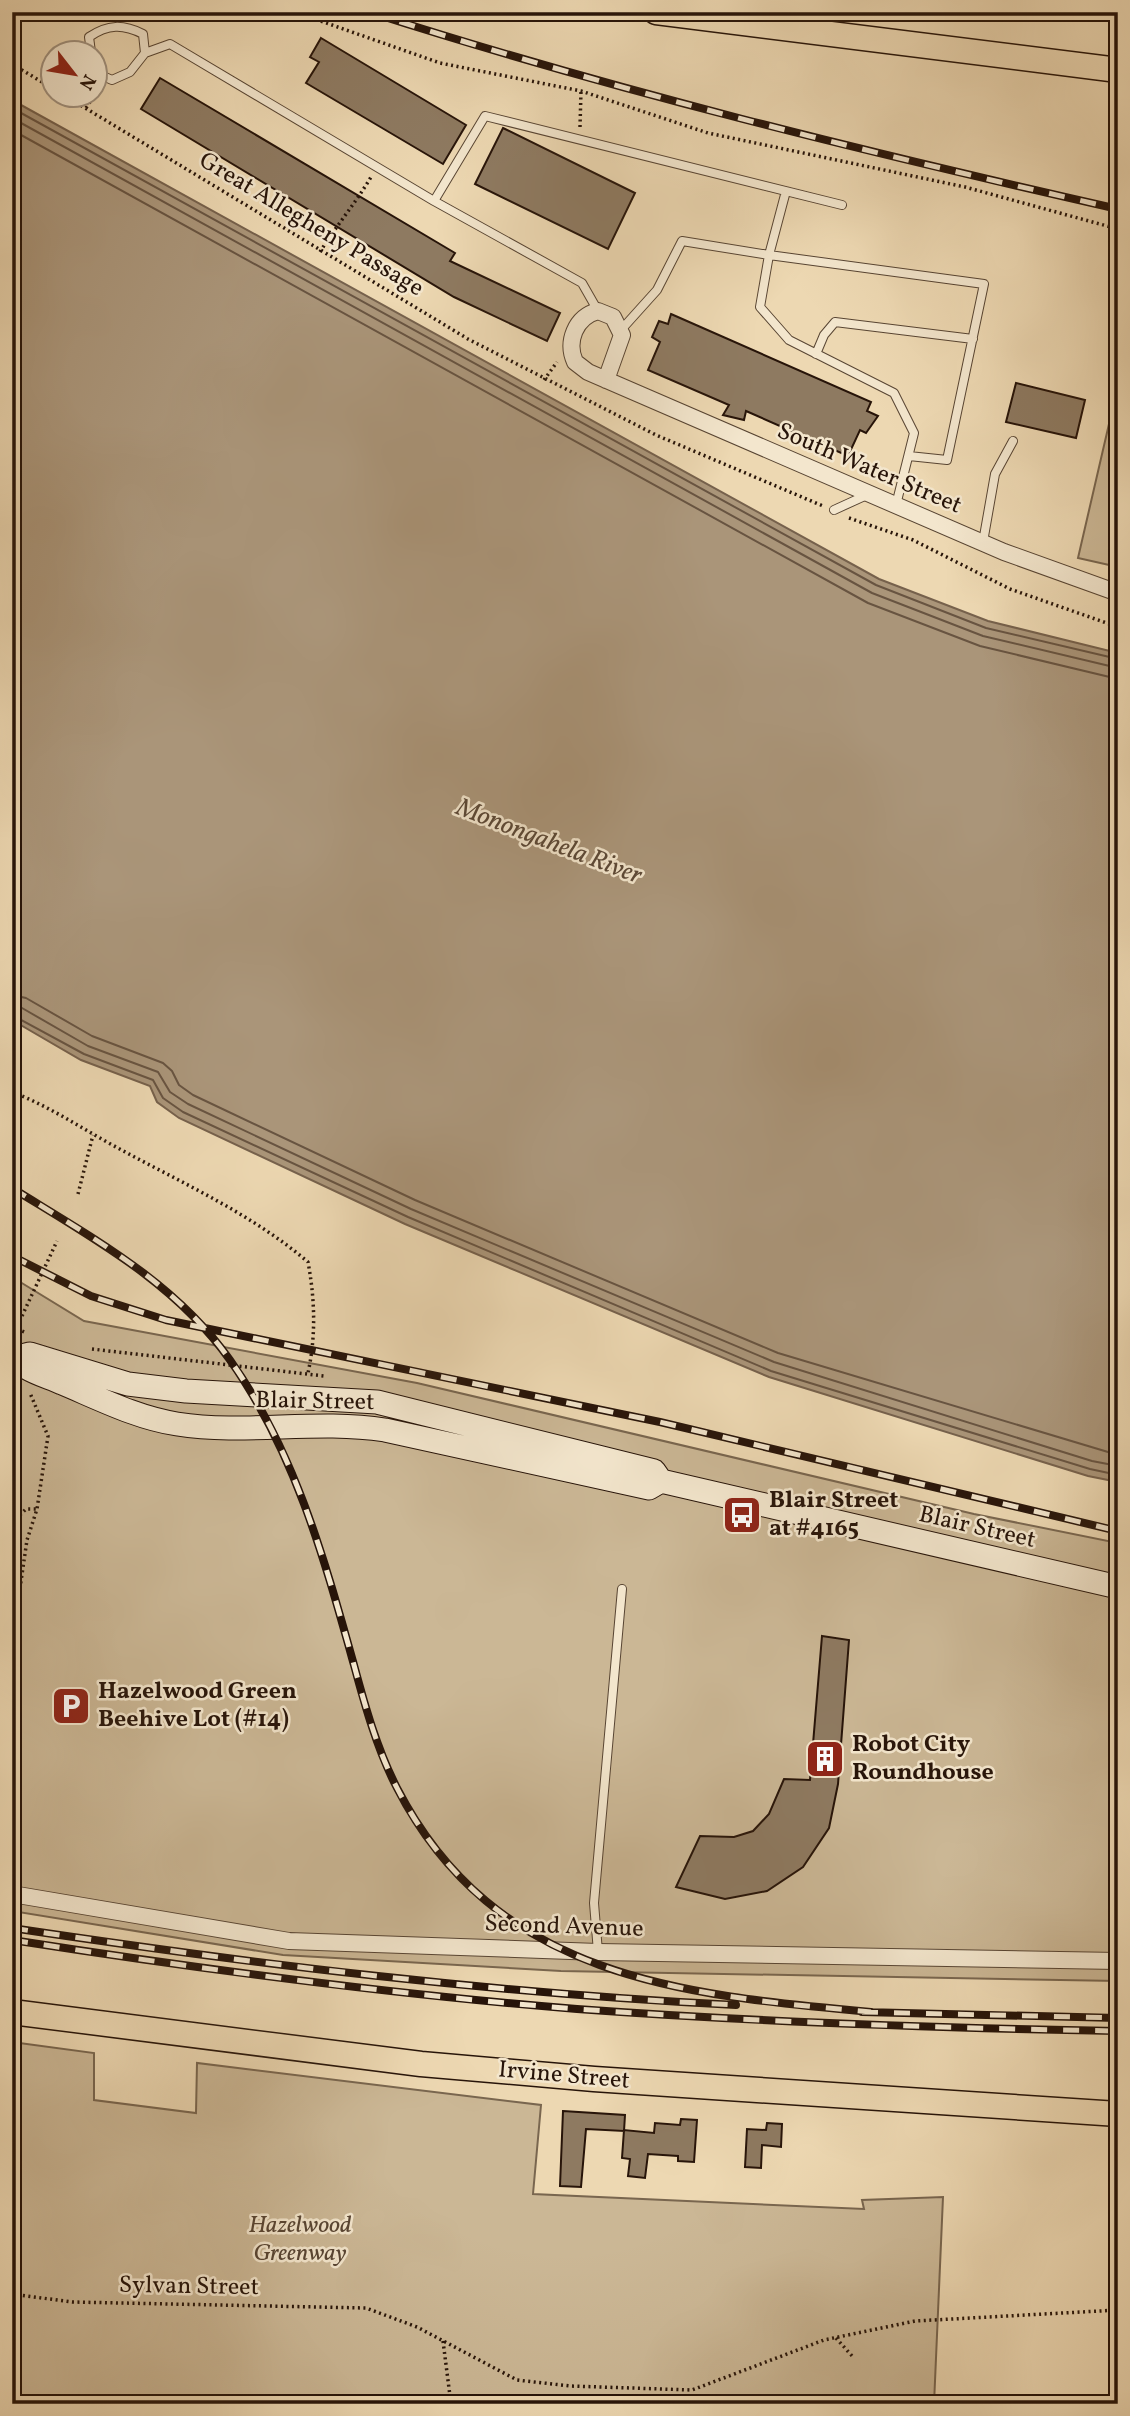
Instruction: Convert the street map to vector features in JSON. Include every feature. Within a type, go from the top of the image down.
[{"type":"main road","points":[[656,12],[1118,70]]},
{"type":"main road","name":"Irvine Street","points":[[12,2012],[421,2064],[594,2079],[1118,2114]]},
{"type":"street","points":[[598,311],[613,317],[621,330],[620,346],[606,380]]},
{"type":"street","name":"South Water Street","points":[[598,311],[589,313],[576,327],[570,344],[571,354],[580,368],[982,542],[1118,593]]},
{"type":"street","name":"Blair Street","points":[[14,1349],[128,1384],[186,1391],[377,1402],[654,1471],[661,1481],[1118,1587]]},
{"type":"street","name":"Blair Street","points":[[14,1349],[25,1367],[141,1415],[175,1424],[202,1427],[351,1424],[649,1488],[661,1481]]},
{"type":"street","name":"Second Avenue","points":[[12,1894],[289,1941],[598,1952],[1118,1961]]},
{"type":"lane","points":[[89,38],[104,27],[127,26],[143,34],[145,53]]},
{"type":"lane","points":[[108,79],[112,80],[130,72],[145,53],[170,44],[434,201],[582,283],[598,311]]},
{"type":"lane","points":[[434,201],[485,116],[842,205]]},
{"type":"lane","points":[[786,191],[769,255],[760,307],[789,340],[894,393],[914,433],[896,505]]},
{"type":"lane","points":[[621,330],[657,289],[682,241],[984,284],[947,460],[909,456]]},
{"type":"lane","points":[[816,354],[824,335],[835,322],[972,339]]},
{"type":"lane","points":[[982,542],[995,474],[1013,441]]},
{"type":"lane","points":[[834,510],[869,494]]},
{"type":"lane","points":[[598,1952],[594,1903],[622,1589]]},
{"type":"path","points":[[295,12],[440,63],[581,91],[708,133],[965,187],[1118,229]]},
{"type":"path","points":[[12,64],[38,80]]},
{"type":"path","points":[[580,139],[581,91]]},
{"type":"path","name":"Great Allegheny Passage","points":[[85,108],[320,252],[544,380]]},
{"type":"path","points":[[320,252],[338,222],[348,216],[378,167]]},
{"type":"path","points":[[12,1091],[41,1103],[93,1135],[197,1191],[288,1245],[308,1262],[314,1321],[308,1396]]},
{"type":"path","points":[[78,1194],[93,1135]]},
{"type":"path","points":[[14,1349],[14,1328],[57,1241]]},
{"type":"path","points":[[14,1328],[33,1335]]},
{"type":"path","points":[[79,1348],[190,1361]]},
{"type":"path","points":[[12,1643],[27,1540],[37,1509],[48,1436],[28,1387]]},
{"type":"path","points":[[12,1524],[26,1508],[37,1509]]},
{"type":"path","name":"Sylvan Street","points":[[12,2294],[72,2302],[366,2308],[443,2341]]},
{"type":"path","points":[[443,2341],[517,2380],[570,2386],[692,2390],[836,2338],[915,2321],[1118,2310]]},
{"type":"path","points":[[836,2338],[853,2357]]},
{"type":"path","points":[[443,2341],[451,2404]]},
{"type":"green space","points":[[1118,385],[1118,567],[1078,558]]},
{"type":"green space","points":[[12,1277],[84,1321],[417,1383],[974,1514],[1118,1543],[1118,1981],[561,1971],[283,1955],[12,1911]]},
{"type":"green space","name":"Hazelwood Greenway","points":[[12,2042],[94,2053],[94,2100],[196,2113],[197,2063],[541,2105],[533,2194],[864,2209],[862,2200],[943,2197],[934,2404],[12,2404]]},
{"type":"water","name":"Monongahela River","points":[[12,100],[879,579],[988,621],[1118,653],[1118,1482],[1088,1476],[769,1377],[405,1224],[179,1118],[157,1102],[150,1086],[81,1060],[12,1020]]},
{"type":"building","points":[[321,38],[466,125],[443,164],[306,83],[319,62],[310,57]]},
{"type":"building","points":[[160,78],[455,253],[450,261],[560,313],[547,341],[454,297],[141,109]]},
{"type":"building","points":[[503,128],[635,193],[608,249],[475,184]]},
{"type":"building","points":[[671,314],[871,402],[867,411],[878,416],[866,433],[860,430],[848,456],[746,411],[744,420],[723,415],[729,405],[648,370],[660,342],[652,337],[659,321],[668,324]]},
{"type":"building","points":[[1016,383],[1085,400],[1076,438],[1006,422]]},
{"type":"building","name":"Robot City Roundhouse","points":[[822,1636],[849,1640],[838,1784],[829,1828],[803,1867],[767,1891],[725,1899],[676,1887],[700,1836],[734,1837],[753,1831],[769,1814],[784,1779],[810,1780]]},
{"type":"building","points":[[563,2111],[625,2115],[624,2131],[586,2129],[581,2187],[560,2186]]},
{"type":"building","points":[[681,2119],[697,2120],[694,2162],[678,2161],[678,2156],[648,2154],[645,2178],[628,2176],[630,2159],[622,2158],[624,2130],[654,2133],[655,2123],[680,2125]]},
{"type":"building","points":[[767,2123],[782,2124],[781,2147],[762,2145],[761,2168],[745,2167],[747,2129],[766,2130]]},
{"type":"railway","points":[[369,12],[555,68],[742,119],[1118,209]]},
{"type":"railway","points":[[12,1188],[101,1243],[158,1284],[208,1332],[230,1360],[273,1431],[305,1507],[331,1585],[372,1727],[397,1788],[438,1851],[486,1901],[540,1938],[600,1965],[663,1984],[731,1997],[871,2012]]},
{"type":"railway","points":[[12,1256],[91,1296],[166,1320],[660,1422],[1118,1531]]},
{"type":"railway","points":[[12,1928],[373,1976],[554,1993],[736,2005]]},
{"type":"railway","points":[[12,1940],[294,1980],[577,2009],[847,2024],[1118,2031]]},
{"type":"railway","points":[[862,2012],[1118,2018]]},
{"type":"place","name":"Blair Street at #4165","points":[[742,1515]]},
{"type":"place","name":"Hazelwood Green Beehive Lot (#14)","points":[[71,1706]]},
{"type":"place","name":"Robot City Roundhouse","points":[[825,1759]]}]
